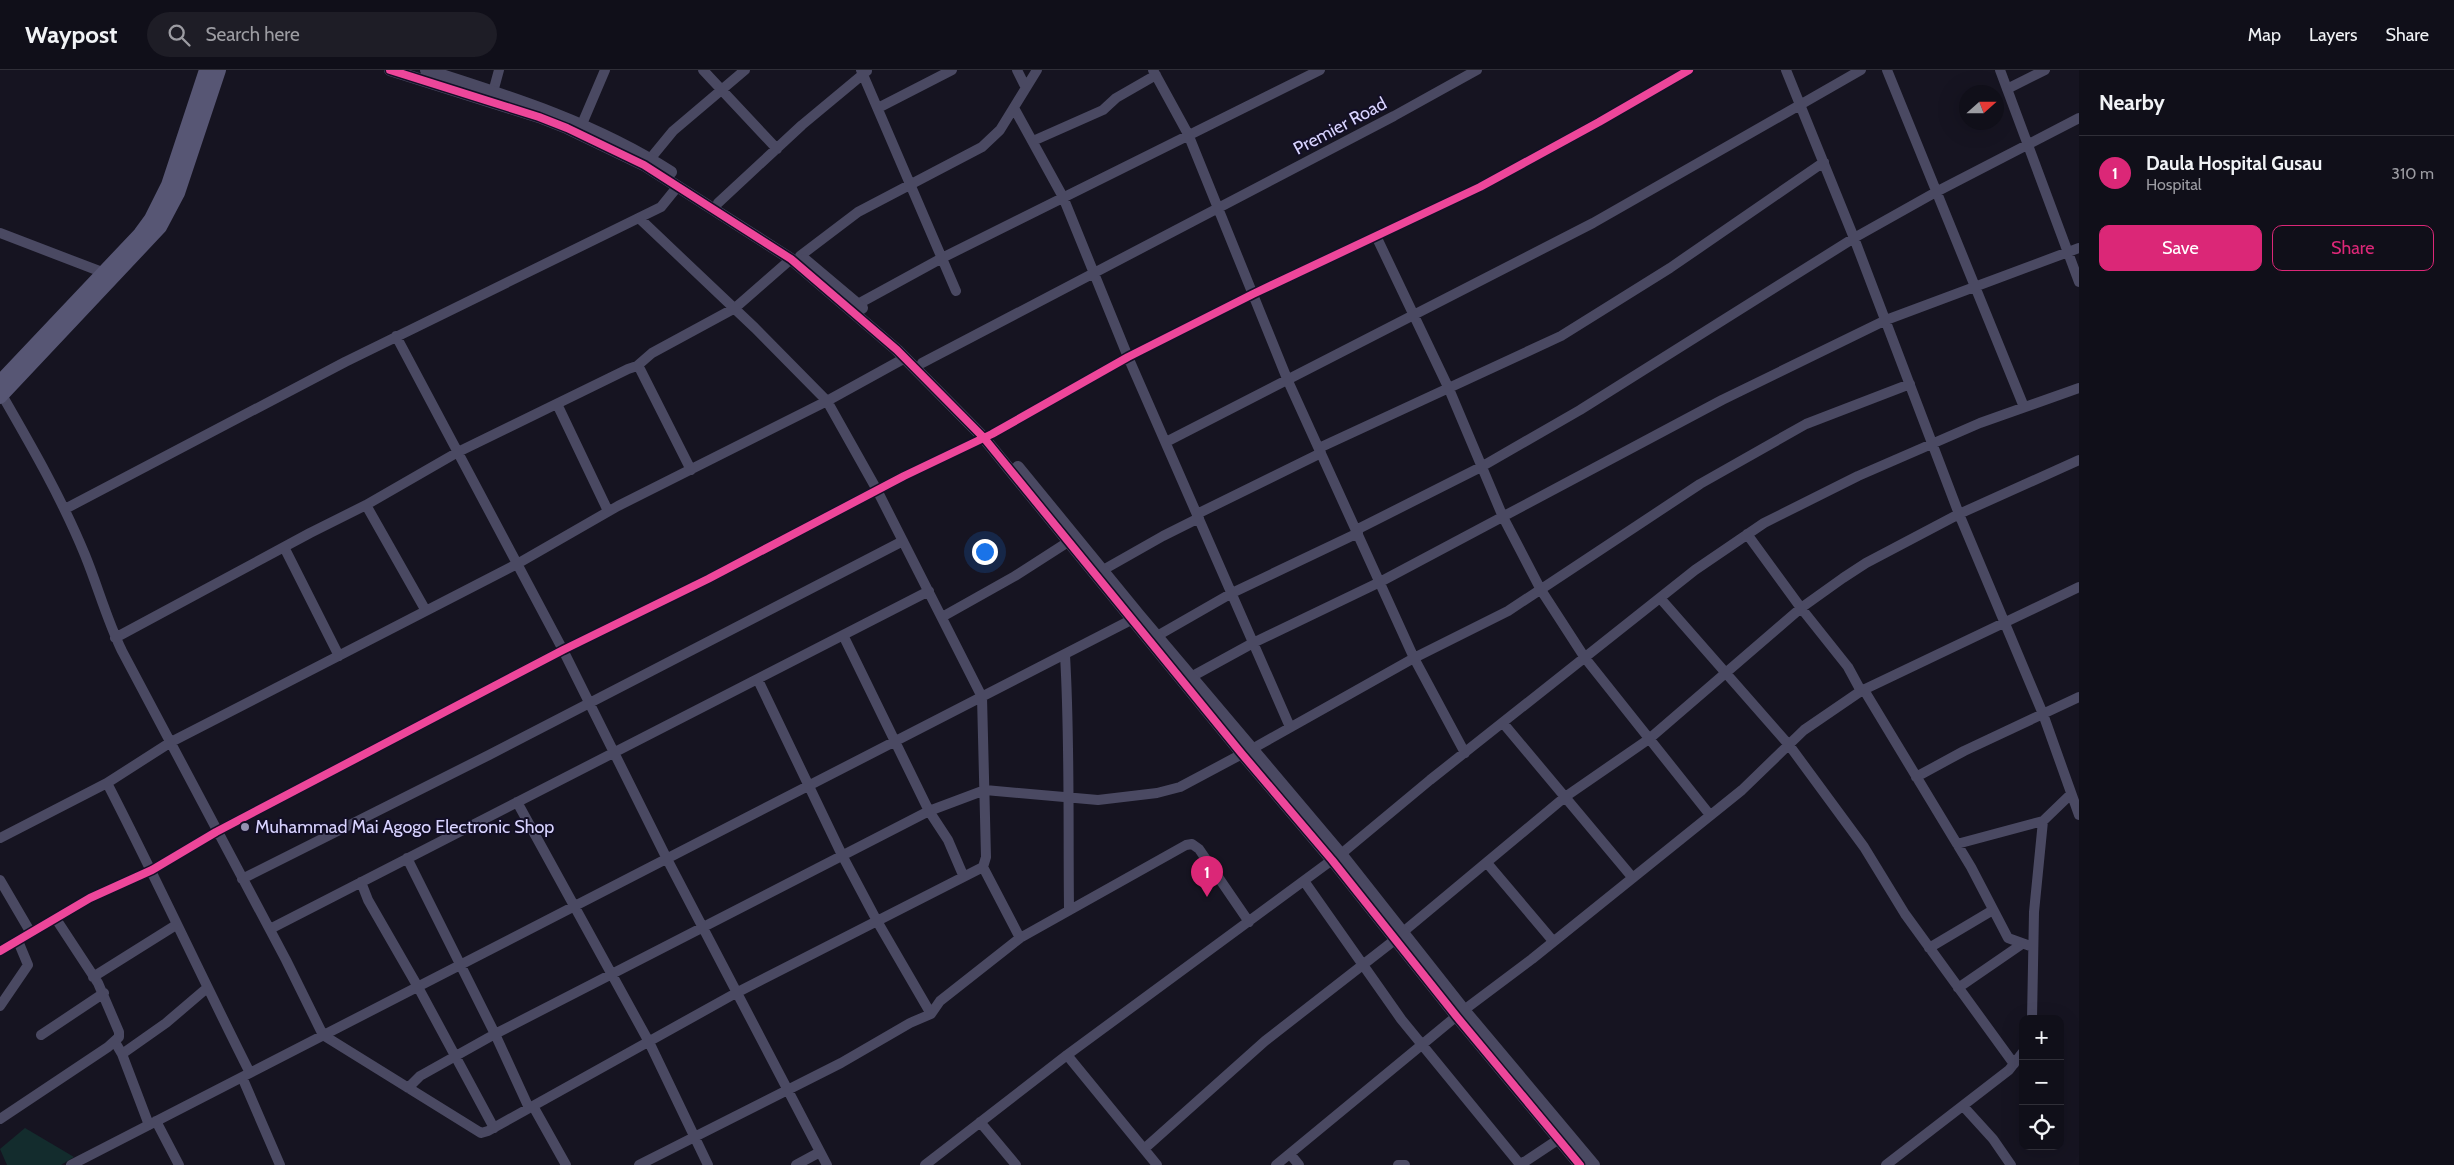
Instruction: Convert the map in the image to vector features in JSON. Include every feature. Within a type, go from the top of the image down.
[{"type":"main road","points":[[1,391],[102,272],[140,234],[168,185],[206,70]]},
{"type":"main road","points":[[1,391],[160,227],[178,193],[219,70]]},
{"type":"street","points":[[390,70],[567,128],[644,166],[796,258],[905,358],[988,436],[1068,542],[1131,620],[1336,857],[1580,1165]]},
{"type":"street","points":[[426,70],[582,124],[650,159],[718,203],[858,304],[922,363],[988,436],[1103,570],[1191,677],[1247,752]]},
{"type":"street","points":[[494,92],[499,70]]},
{"type":"street","points":[[582,124],[605,70]]},
{"type":"street","points":[[703,70],[722,88],[777,149]]},
{"type":"street","points":[[650,159],[673,131],[745,70]]},
{"type":"street","points":[[878,108],[952,70]]},
{"type":"street","points":[[1017,70],[1026,88]]},
{"type":"street","points":[[116,638],[284,547],[366,506],[458,452],[637,366],[652,353],[735,308],[796,258],[858,212],[982,146],[1000,130],[1037,70]]},
{"type":"street","points":[[858,304],[942,258],[1308,73],[1320,70]]},
{"type":"street","name":"Premier Road","points":[[922,363],[1477,70]]},
{"type":"street","points":[[0,951],[90,898],[152,870],[216,832],[563,650],[708,579],[878,490],[988,436],[1128,357],[1253,294],[1480,186],[1599,122],[1689,70]]},
{"type":"street","points":[[1786,70],[1934,443],[1959,514],[2043,714],[2079,814]]},
{"type":"street","points":[[1166,442],[1593,223],[1861,70]]},
{"type":"street","points":[[1887,70],[2024,408]]},
{"type":"street","points":[[2000,70],[2079,282]]},
{"type":"street","points":[[2007,89],[2045,70]]},
{"type":"street","points":[[718,203],[864,71],[956,291]]},
{"type":"street","points":[[1033,141],[1103,110],[1116,98],[1155,73],[1188,134],[1288,381],[1414,658],[1465,753]]},
{"type":"street","points":[[1014,108],[1063,197],[1128,357],[1290,727]]},
{"type":"street","points":[[1157,636],[1232,593],[1481,467],[1580,410],[1854,238],[1936,192],[2079,118]]},
{"type":"street","points":[[1103,570],[1320,450],[1561,336],[1670,268],[1824,162]]},
{"type":"street","points":[[64,508],[396,336],[661,207],[678,186]]},
{"type":"street","points":[[639,218],[735,308],[827,401],[878,490],[982,696],[986,858],[983,867],[1020,938]]},
{"type":"street","points":[[0,233],[102,272]]},
{"type":"street","points":[[1376,236],[1412,316],[1449,389],[1503,517],[1542,590],[1585,658],[1710,814]]},
{"type":"street","points":[[1191,677],[1253,643],[1380,582],[1722,400],[1886,320],[2079,248]]},
{"type":"street","points":[[396,336],[563,650],[702,928],[827,1165]]},
{"type":"street","points":[[0,838],[107,783],[170,742],[517,564],[608,511],[827,401],[905,358]]},
{"type":"street","points":[[637,366],[691,470]]},
{"type":"street","points":[[408,1088],[420,1076],[495,1034],[929,811],[985,790],[1098,800],[1157,793],[1180,787],[1247,752],[1414,658],[1508,611],[1700,484],[1806,424],[1910,384]]},
{"type":"street","points":[[925,1165],[1067,1055],[1336,857],[1695,570],[1747,534],[1764,523],[1858,476],[1980,423],[2079,388]]},
{"type":"street","points":[[1,391],[64,508],[86,557],[116,638],[216,832],[270,929],[323,1035],[481,1133],[494,1128],[736,993],[964,875],[983,867]]},
{"type":"street","points":[[558,404],[608,511]]},
{"type":"street","points":[[1144,1149],[1264,1041],[1400,936],[1565,797],[1650,739],[1801,608],[1866,563],[1959,514],[2079,460]]},
{"type":"street","points":[[366,506],[426,611]]},
{"type":"street","points":[[1747,534],[1801,608],[1848,667],[1957,844],[2008,938],[2034,947]]},
{"type":"street","points":[[242,879],[490,755],[589,702],[903,541]]},
{"type":"street","points":[[942,617],[1016,576],[1068,542]]},
{"type":"street","points":[[284,547],[339,656]]},
{"type":"street","points":[[1276,1165],[1461,1013],[1742,790],[1789,744],[1828,712],[1862,690],[2004,624],[2076,588]]},
{"type":"street","points":[[270,929],[929,591]]},
{"type":"street","points":[[1660,598],[1789,744],[1864,847],[1905,914],[2014,1064]]},
{"type":"street","points":[[71,1165],[1131,620]]},
{"type":"street","points":[[843,636],[929,811],[948,840],[964,875]]},
{"type":"street","points":[[1064,656],[1069,724],[1067,796],[1070,909]]},
{"type":"street","points":[[758,680],[808,786],[876,921],[931,1014]]},
{"type":"street","points":[[1916,777],[1964,751],[2079,697]]},
{"type":"street","points":[[1503,723],[1632,877]]},
{"type":"street","points":[[107,783],[152,870],[176,925],[208,988],[246,1075],[280,1165]]},
{"type":"street","points":[[1957,844],[2043,821],[2071,794]]},
{"type":"street","points":[[518,802],[649,1042],[708,1165]]},
{"type":"street","points":[[2032,1015],[2034,912],[2043,821]]},
{"type":"street","points":[[639,1165],[848,1059],[910,1023],[931,1014],[940,1001],[1020,938],[1192,844],[1199,849],[1249,922]]},
{"type":"street","points":[[408,858],[531,1107],[566,1165]]},
{"type":"street","points":[[1487,863],[1553,941]]},
{"type":"street","points":[[0,880],[31,933]]},
{"type":"street","points":[[1304,881],[1422,1045],[1518,1162],[1523,1163],[1559,1139]]},
{"type":"street","points":[[361,882],[368,900],[418,986],[494,1128]]},
{"type":"street","points":[[1929,948],[1993,910]]},
{"type":"street","points":[[0,1119],[119,1038],[119,1032],[104,994],[56,919]]},
{"type":"street","points":[[93,977],[176,925]]},
{"type":"street","points":[[0,1006],[28,965],[26,955],[18,940]]},
{"type":"street","points":[[1958,988],[2022,944]]},
{"type":"street","points":[[122,1054],[166,1023],[208,988]]},
{"type":"street","points":[[41,1035],[104,994]]},
{"type":"street","points":[[1461,1013],[1594,1165]]},
{"type":"street","points":[[115,1042],[153,1123],[179,1165]]},
{"type":"street","points":[[1067,1055],[1157,1165]]},
{"type":"street","points":[[1886,1165],[1963,1106],[2014,1064],[2019,1057]]},
{"type":"street","points":[[1963,1106],[1993,1139],[2011,1165]]},
{"type":"street","points":[[980,1122],[1016,1165]]},
{"type":"street","points":[[796,1165],[820,1152]]},
{"type":"street","points":[[1290,1154],[1299,1165]]},
{"type":"street","points":[[1398,1165],[1405,1165]]},
{"type":"green space","points":[[25,1128],[74,1157],[61,1165],[7,1165],[0,1149]]},
{"type":"cycle path","points":[[390,70],[539,117],[567,128],[644,165],[791,259],[897,350],[984,438],[1242,754],[1332,860],[1457,1017],[1580,1165]]},
{"type":"cycle path","points":[[0,951],[90,898],[152,870],[216,832],[563,650],[708,579],[904,476],[992,434],[1128,357],[1253,294],[1480,187],[1689,70]]},
{"type":"place","name":"Muhammad Mai Agogo Electronic Shop","points":[[245,827]]},
{"type":"place","name":"Daula Hospital Gusau","points":[[1207,897]]}]
